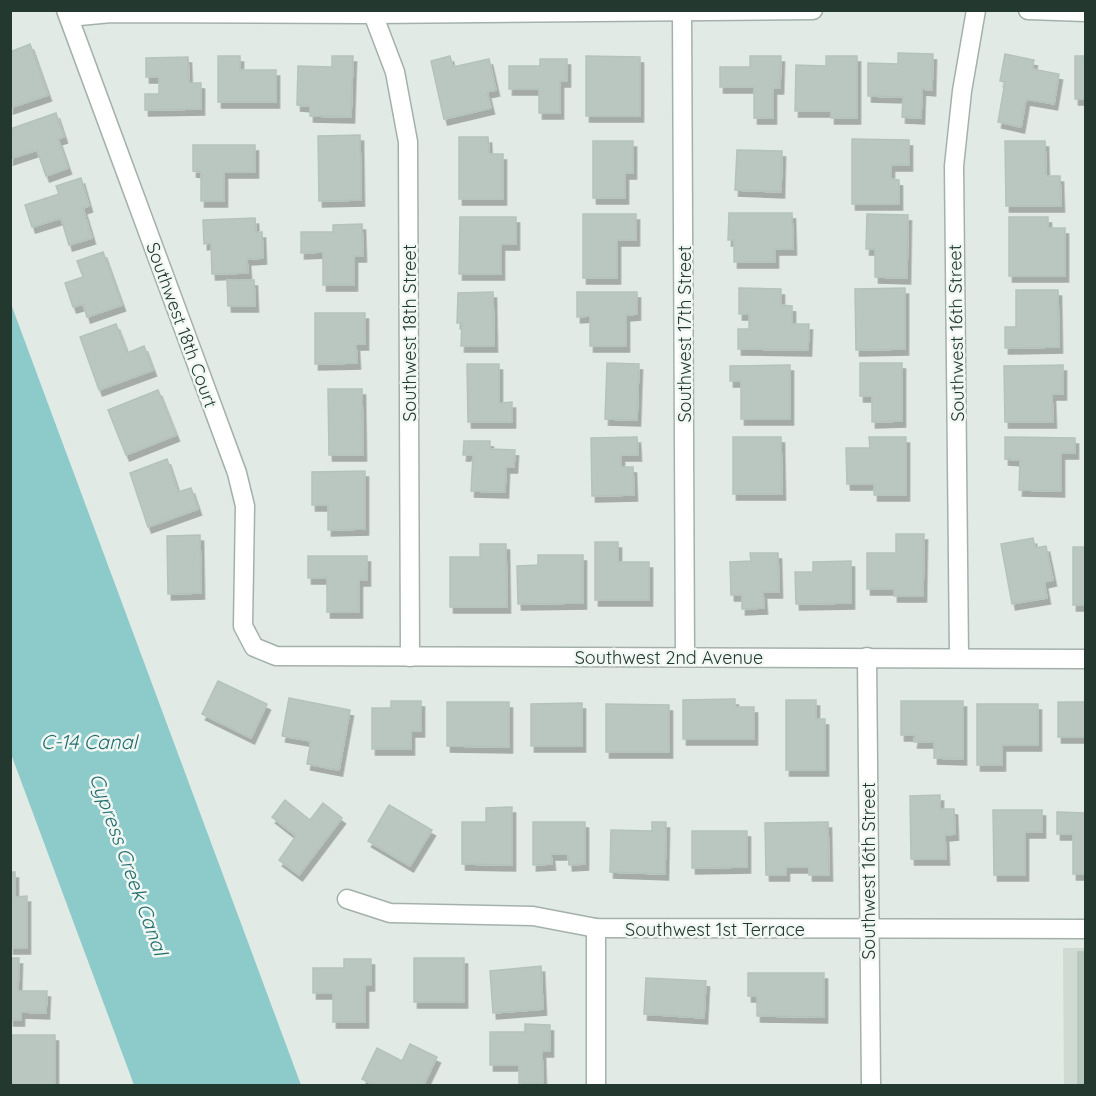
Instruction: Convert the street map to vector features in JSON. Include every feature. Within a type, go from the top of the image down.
[{"type":"street","points":[[67,14],[813,10]]},
{"type":"street","name":"Southwest 16th Street","points":[[959,657],[954,166],[962,91],[976,10]]},
{"type":"street","points":[[1028,10],[1086,12]]},
{"type":"street","name":"Southwest 17th Street","points":[[682,11],[685,657]]},
{"type":"street","name":"Southwest 18th Court","points":[[67,14],[237,473],[245,506],[243,626],[254,647]]},
{"type":"street","name":"Southwest 18th Street","points":[[373,14],[395,72],[408,142],[410,657]]},
{"type":"street","name":"Southwest 2nd Avenue","points":[[254,647],[276,656],[1086,659]]},
{"type":"street","name":"Southwest 16th Street","points":[[867,657],[870,1086]]},
{"type":"street","name":"Southwest 1st Terrace","points":[[347,899],[390,913],[533,916],[596,928],[1086,929]]},
{"type":"street","points":[[596,928],[596,1086]]},
{"type":"shaded area","points":[[1063,948],[1085,948],[1085,1085],[1064,1085]]},
{"type":"water","name":"C-14 Canal","points":[[11,304],[301,1085],[134,1085],[11,754]]},
{"type":"building","points":[[30,44],[48,95],[10,108],[10,52]]},
{"type":"building","points":[[898,53],[933,54],[932,90],[922,89],[921,118],[902,117],[903,97],[868,96],[868,63],[898,64]]},
{"type":"building","points":[[1005,54],[1034,60],[1032,69],[1059,74],[1054,104],[1026,99],[1021,127],[998,122],[1005,82],[1000,81]]},
{"type":"building","points":[[218,56],[240,56],[240,70],[276,70],[276,102],[218,102]]},
{"type":"building","points":[[332,56],[353,56],[351,117],[310,116],[310,106],[297,105],[298,66],[332,67]]},
{"type":"building","points":[[450,56],[453,67],[489,59],[496,90],[487,92],[491,108],[444,119],[431,61]]},
{"type":"building","points":[[586,56],[640,57],[640,116],[586,116]]},
{"type":"building","points":[[750,56],[781,56],[780,88],[773,88],[773,118],[754,118],[754,87],[720,87],[720,67],[750,67]]},
{"type":"building","points":[[826,56],[857,56],[857,118],[831,118],[831,111],[795,111],[796,65],[826,66]]},
{"type":"building","points":[[1075,56],[1086,56],[1086,99],[1075,99]]},
{"type":"building","points":[[188,57],[189,83],[201,83],[201,109],[145,110],[145,94],[159,94],[159,77],[146,77],[146,58]]},
{"type":"building","points":[[540,59],[567,59],[567,81],[560,81],[560,113],[539,113],[539,89],[509,89],[509,66],[540,66]]},
{"type":"building","points":[[56,113],[64,137],[58,139],[68,168],[46,176],[37,150],[10,159],[10,129]]},
{"type":"building","points":[[360,135],[361,200],[319,201],[318,136]]},
{"type":"building","points":[[459,137],[488,137],[489,154],[503,154],[503,199],[459,199]]},
{"type":"building","points":[[852,139],[909,140],[909,165],[891,165],[891,179],[899,180],[899,204],[852,204]]},
{"type":"building","points":[[593,141],[633,141],[633,173],[625,173],[625,198],[593,198]]},
{"type":"building","points":[[1005,141],[1045,141],[1046,176],[1060,176],[1061,206],[1006,206]]},
{"type":"building","points":[[193,145],[255,145],[255,172],[224,172],[224,201],[201,201],[201,172],[193,171]]},
{"type":"building","points":[[737,150],[782,151],[781,192],[735,190]]},
{"type":"building","points":[[81,178],[89,206],[83,208],[92,238],[69,245],[61,218],[32,227],[25,205],[59,194],[56,186]]},
{"type":"building","points":[[729,213],[792,213],[793,249],[775,249],[775,262],[734,262],[734,240],[728,240]]},
{"type":"building","points":[[583,214],[636,214],[636,240],[617,240],[617,278],[583,278]]},
{"type":"building","points":[[867,214],[908,215],[907,278],[875,277],[875,249],[866,249]]},
{"type":"building","points":[[460,217],[516,217],[516,244],[501,244],[501,274],[459,274]]},
{"type":"building","points":[[1009,217],[1048,217],[1048,228],[1065,228],[1065,276],[1009,276]]},
{"type":"building","points":[[255,218],[256,233],[262,232],[263,258],[247,259],[248,273],[212,274],[211,243],[204,244],[203,220]]},
{"type":"building","points":[[362,224],[363,256],[354,256],[354,285],[323,285],[323,252],[301,253],[301,232],[333,232],[333,225]]},
{"type":"building","points":[[103,252],[122,305],[87,317],[83,304],[73,307],[65,283],[83,277],[77,261]]},
{"type":"building","points":[[227,280],[254,280],[255,306],[228,306]]},
{"type":"building","points":[[739,288],[781,289],[781,305],[792,306],[792,324],[809,324],[808,350],[738,349],[738,329],[749,329],[749,314],[739,314]]},
{"type":"building","points":[[905,288],[905,349],[856,350],[855,289]]},
{"type":"building","points":[[1016,290],[1058,290],[1059,347],[1005,348],[1005,327],[1016,327]]},
{"type":"building","points":[[493,292],[494,346],[461,346],[462,323],[457,323],[458,293]]},
{"type":"building","points":[[577,292],[637,292],[637,314],[626,315],[626,346],[590,346],[590,316],[577,317]]},
{"type":"building","points":[[315,313],[365,313],[365,344],[356,344],[357,363],[315,364]]},
{"type":"building","points":[[116,324],[127,353],[144,346],[153,370],[99,390],[80,337]]},
{"type":"building","points":[[607,363],[639,364],[637,420],[605,419]]},
{"type":"building","points":[[860,363],[902,363],[902,421],[872,422],[872,396],[860,396]]},
{"type":"building","points":[[467,364],[499,364],[499,403],[512,402],[512,422],[468,422]]},
{"type":"building","points":[[790,365],[790,419],[741,419],[741,381],[730,381],[730,366]]},
{"type":"building","points":[[1063,365],[1063,394],[1052,394],[1053,422],[1005,422],[1004,366]]},
{"type":"building","points":[[328,389],[362,389],[363,455],[329,455]]},
{"type":"building","points":[[158,390],[176,435],[126,455],[108,410]]},
{"type":"building","points":[[637,437],[638,455],[621,455],[621,467],[633,467],[634,495],[592,496],[591,438]]},
{"type":"building","points":[[733,437],[781,437],[782,494],[733,494]]},
{"type":"building","points":[[869,437],[906,437],[906,495],[874,495],[874,484],[847,484],[846,448],[870,448]]},
{"type":"building","points":[[1005,437],[1075,438],[1075,453],[1061,453],[1061,491],[1019,490],[1020,460],[1005,459]]},
{"type":"building","points":[[464,441],[490,441],[490,449],[515,450],[514,467],[506,467],[505,492],[471,491],[473,455],[463,455]]},
{"type":"building","points":[[167,459],[178,492],[191,488],[198,509],[148,527],[130,473]]},
{"type":"building","points":[[365,471],[365,529],[328,530],[328,505],[312,505],[312,472]]},
{"type":"building","points":[[896,534],[924,534],[923,596],[894,596],[894,589],[867,589],[867,553],[896,553]]},
{"type":"building","points":[[200,535],[201,593],[168,594],[167,536]]},
{"type":"building","points":[[1033,538],[1035,548],[1046,546],[1053,580],[1044,582],[1047,598],[1012,604],[1001,544]]},
{"type":"building","points":[[595,542],[618,542],[618,562],[649,562],[649,600],[595,600]]},
{"type":"building","points":[[480,544],[506,544],[507,607],[450,607],[450,557],[480,557]]},
{"type":"building","points":[[1073,547],[1086,547],[1086,605],[1073,605]]},
{"type":"building","points":[[750,553],[778,553],[779,592],[763,592],[764,608],[742,609],[742,595],[731,595],[730,562],[751,561]]},
{"type":"building","points":[[538,555],[583,555],[583,603],[518,604],[517,566],[538,565]]},
{"type":"building","points":[[308,556],[367,556],[367,580],[359,580],[359,612],[327,612],[327,578],[308,578]]},
{"type":"building","points":[[851,561],[851,603],[796,604],[795,572],[813,572],[813,562]]},
{"type":"building","points":[[218,681],[267,704],[251,738],[202,714]]},
{"type":"building","points":[[289,698],[350,710],[339,770],[307,764],[311,741],[282,736]]},
{"type":"building","points":[[735,699],[735,707],[754,707],[754,739],[683,739],[683,700]]},
{"type":"building","points":[[786,700],[816,700],[816,719],[825,719],[825,770],[786,770]]},
{"type":"building","points":[[391,701],[421,701],[421,731],[411,731],[411,749],[372,749],[372,708],[391,708]]},
{"type":"building","points":[[901,701],[963,701],[963,759],[934,758],[934,742],[914,742],[915,735],[901,735]]},
{"type":"building","points":[[447,702],[509,702],[509,747],[447,746]]},
{"type":"building","points":[[1058,702],[1086,702],[1086,737],[1058,737]]},
{"type":"building","points":[[582,703],[582,746],[531,746],[531,704]]},
{"type":"building","points":[[606,704],[669,705],[669,752],[606,752]]},
{"type":"building","points":[[977,704],[1038,704],[1038,745],[1002,745],[1002,765],[977,765]]},
{"type":"building","points":[[940,795],[940,809],[954,809],[955,834],[945,835],[946,859],[911,859],[910,796]]},
{"type":"building","points":[[285,800],[310,820],[323,803],[342,818],[299,875],[279,860],[296,836],[272,817]]},
{"type":"building","points":[[389,805],[432,830],[410,866],[368,841]]},
{"type":"building","points":[[512,807],[512,865],[462,864],[462,822],[486,822],[486,808]]},
{"type":"building","points":[[993,810],[1042,810],[1042,832],[1025,832],[1025,875],[994,875]]},
{"type":"building","points":[[1057,812],[1086,813],[1086,874],[1073,874],[1073,834],[1057,834]]},
{"type":"building","points":[[533,822],[585,822],[585,864],[569,865],[568,854],[551,854],[552,864],[533,865]]},
{"type":"building","points":[[652,822],[666,822],[665,874],[610,872],[611,830],[652,831]]},
{"type":"building","points":[[828,822],[829,875],[809,875],[809,867],[786,867],[786,875],[766,875],[765,823]]},
{"type":"building","points":[[692,831],[747,831],[747,867],[692,868]]},
{"type":"building","points":[[10,872],[15,872],[15,897],[27,896],[27,948],[10,948]]},
{"type":"building","points":[[1078,952],[1086,952],[1086,1086],[1078,1086]]},
{"type":"building","points":[[10,958],[19,958],[18,991],[47,991],[46,1013],[21,1012],[21,1020],[10,1020]]},
{"type":"building","points":[[414,958],[464,958],[464,1002],[414,1002]]},
{"type":"building","points":[[344,959],[371,959],[371,985],[365,985],[365,1022],[333,1022],[333,993],[313,993],[313,968],[344,968]]},
{"type":"building","points":[[541,966],[543,1009],[493,1013],[490,971]]},
{"type":"building","points":[[748,973],[824,973],[824,1017],[757,1016],[757,996],[748,996]]},
{"type":"building","points":[[646,978],[706,981],[704,1018],[644,1014]]},
{"type":"building","points":[[525,1024],[550,1025],[550,1051],[542,1051],[543,1083],[519,1083],[519,1065],[490,1065],[490,1032],[525,1032]]},
{"type":"building","points":[[10,1035],[55,1035],[55,1086],[10,1086]]},
{"type":"building","points":[[410,1044],[437,1057],[423,1086],[375,1086],[362,1079],[377,1048],[402,1061]]},
{"type":"water label","name":"Cypress Creek Canal","points":[[129,864]]}]
